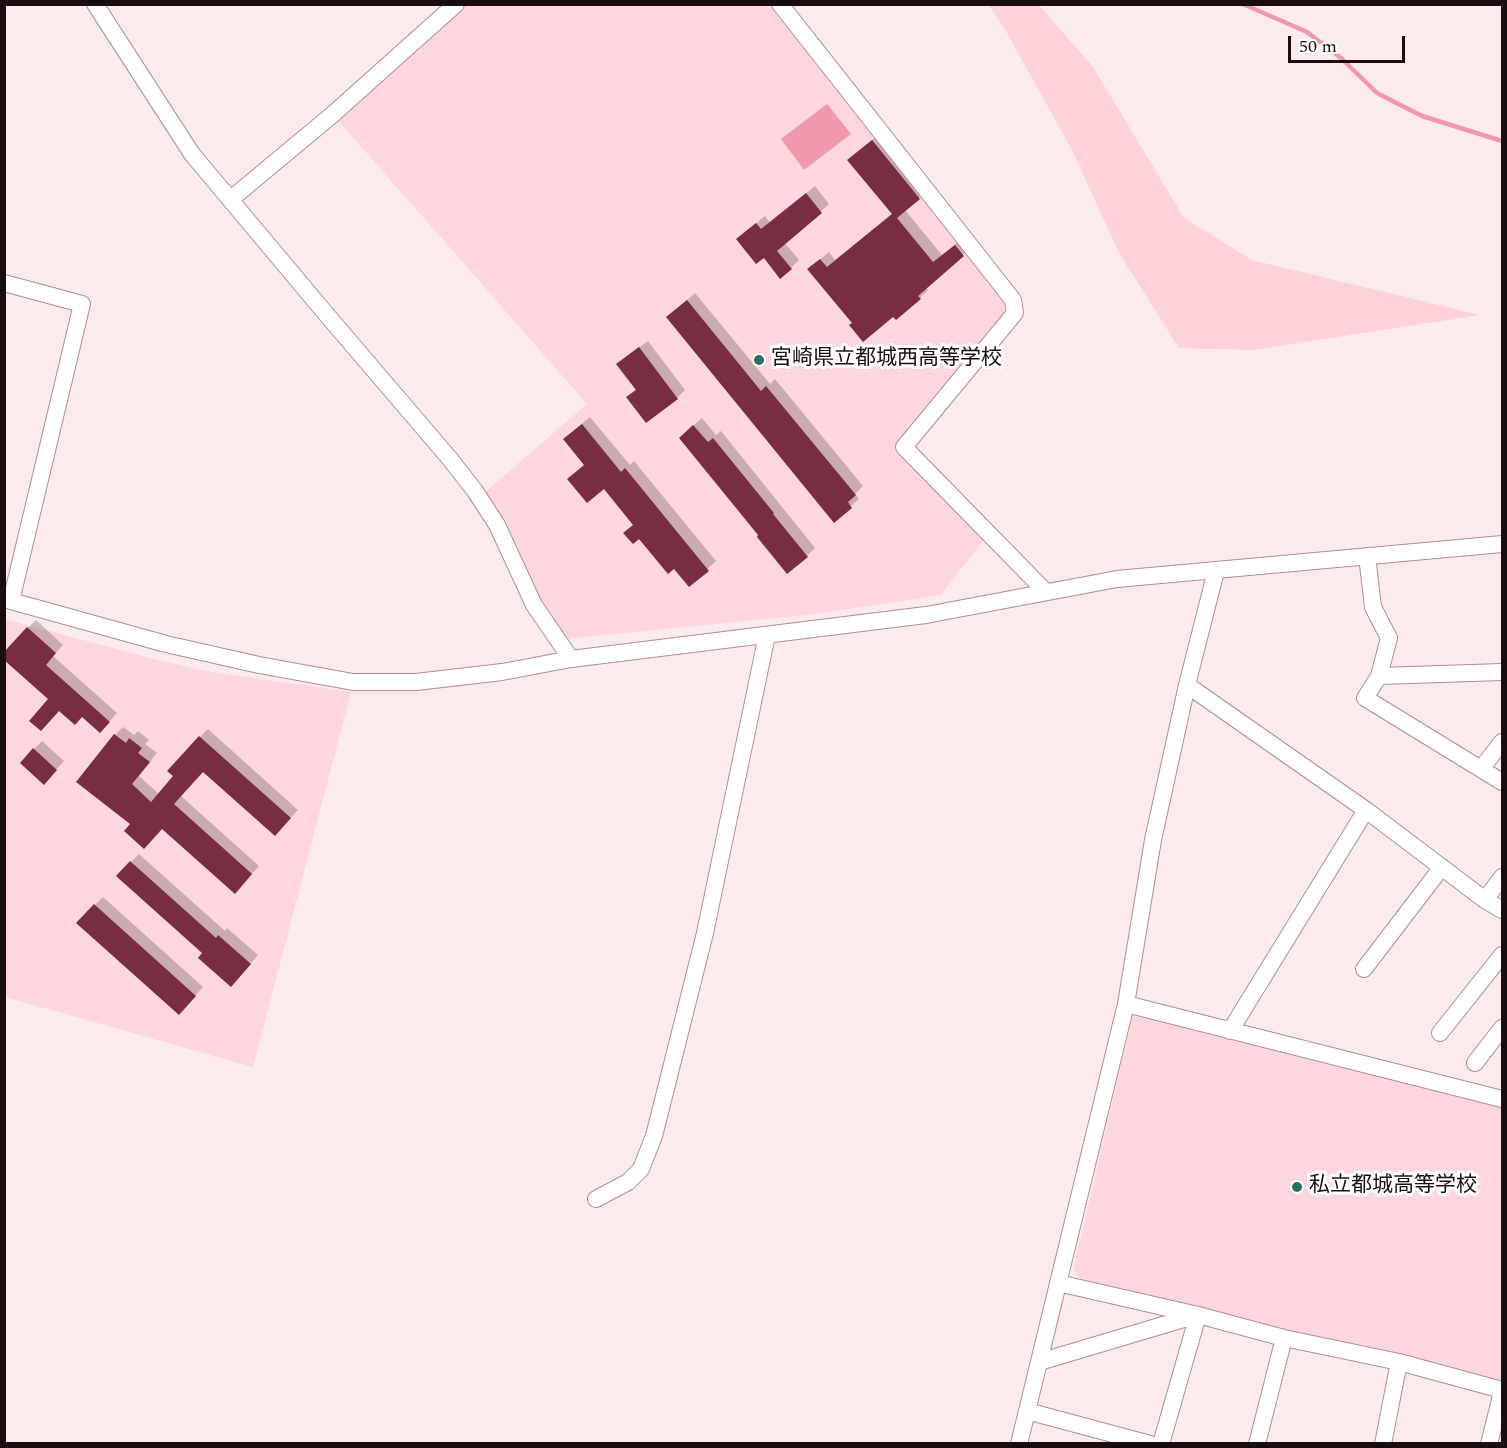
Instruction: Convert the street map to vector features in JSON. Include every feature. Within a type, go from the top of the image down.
[{"type":"street","points":[[95,4],[192,154],[475,491],[497,525],[534,605],[571,659]]},
{"type":"street","points":[[231,199],[332,115],[456,4]]},
{"type":"street","points":[[780,4],[1013,300],[1015,314],[904,447],[1046,592]]},
{"type":"street","points":[[4,284],[82,304],[8,600],[166,644],[259,665],[353,682],[416,682],[502,672],[571,659],[926,615],[1117,579],[1503,544]]},
{"type":"street","points":[[1367,556],[1373,607],[1389,638],[1379,676],[1365,698],[1503,782]]},
{"type":"street","points":[[1020,1443],[1126,1004],[1153,840],[1187,685],[1216,571]]},
{"type":"street","points":[[596,1199],[628,1182],[641,1169],[654,1136],[705,933],[767,635]]},
{"type":"street","points":[[1379,676],[1503,672]]},
{"type":"street","points":[[1187,685],[1366,810],[1485,900],[1503,910]]},
{"type":"street","points":[[1481,769],[1503,742]]},
{"type":"street","points":[[1230,1030],[1366,810]]},
{"type":"street","points":[[1364,969],[1442,867]]},
{"type":"street","points":[[1485,900],[1503,877]]},
{"type":"street","points":[[1440,1033],[1503,955]]},
{"type":"street","points":[[1126,1004],[1503,1099]]},
{"type":"street","points":[[1475,1063],[1503,1028]]},
{"type":"street","points":[[1058,1282],[1284,1338],[1399,1362],[1503,1391],[1490,1443]]},
{"type":"street","points":[[1040,1362],[1198,1315]]},
{"type":"street","points":[[1161,1443],[1198,1315]]},
{"type":"street","points":[[1257,1443],[1284,1338]]},
{"type":"street","points":[[1383,1443],[1399,1362]]},
{"type":"street","points":[[1027,1411],[1118,1439],[1150,1443]]},
{"type":"shaded area","name":"宮崎県立都城西高等学校","points":[[464,5],[773,5],[1009,307],[897,447],[986,537],[941,595],[816,614],[565,639],[540,602],[484,493],[587,404],[336,118]]},
{"type":"shaded area","points":[[989,5],[1039,5],[1093,67],[1184,218],[1252,260],[1480,315],[1253,350],[1179,348],[1119,253],[1072,150]]},
{"type":"shaded area","points":[[827,104],[851,134],[804,170],[781,139]]},
{"type":"shaded area","points":[[4,619],[205,671],[351,692],[253,1067],[5,997]]},
{"type":"shaded area","name":"私立都城高等学校","points":[[1132,1017],[1145,1018],[1502,1107],[1502,1382],[1082,1280],[1076,1275],[1074,1267]]},
{"type":"building","points":[[872,140],[920,199],[897,218],[933,262],[955,245],[964,256],[918,296],[921,299],[896,320],[893,317],[863,342],[849,325],[852,323],[807,269],[820,259],[827,267],[892,214],[847,160]]},
{"type":"building","points":[[806,193],[822,213],[777,251],[792,269],[780,279],[764,258],[756,264],[736,239],[756,223],[761,229]]},
{"type":"building","points":[[687,300],[761,391],[766,386],[856,495],[848,502],[852,508],[834,523],[666,317]]},
{"type":"building","points":[[639,347],[678,399],[646,423],[626,397],[636,390],[616,364]]},
{"type":"building","points":[[582,424],[621,472],[625,468],[709,571],[689,587],[674,569],[668,574],[639,539],[633,544],[623,533],[633,525],[604,489],[587,503],[567,479],[584,465],[563,439]]},
{"type":"building","points":[[693,425],[708,442],[713,438],[808,557],[787,574],[679,438]]},
{"type":"building","points":[[27,627],[56,653],[46,665],[110,722],[100,733],[82,717],[75,725],[59,711],[41,731],[29,721],[48,699],[4,660],[4,652]]},
{"type":"building","points":[[114,734],[126,743],[129,738],[142,748],[138,753],[150,762],[132,784],[151,802],[173,776],[167,771],[199,736],[291,818],[275,836],[203,772],[174,804],[252,874],[235,894],[162,829],[144,849],[124,831],[130,824],[76,782]]},
{"type":"building","points":[[33,748],[57,770],[44,785],[20,763]]},
{"type":"building","points":[[130,861],[216,938],[218,935],[251,964],[231,987],[198,958],[202,953],[116,876]]},
{"type":"building","points":[[94,904],[196,996],[179,1015],[76,923]]},
{"type":"waterway","points":[[1243,4],[1307,32],[1341,58],[1377,93],[1422,116],[1502,141]]},
{"type":"place","name":"宮崎県立都城西高等学校","points":[[759,360]]},
{"type":"place","name":"私立都城高等学校","points":[[1297,1187]]}]
